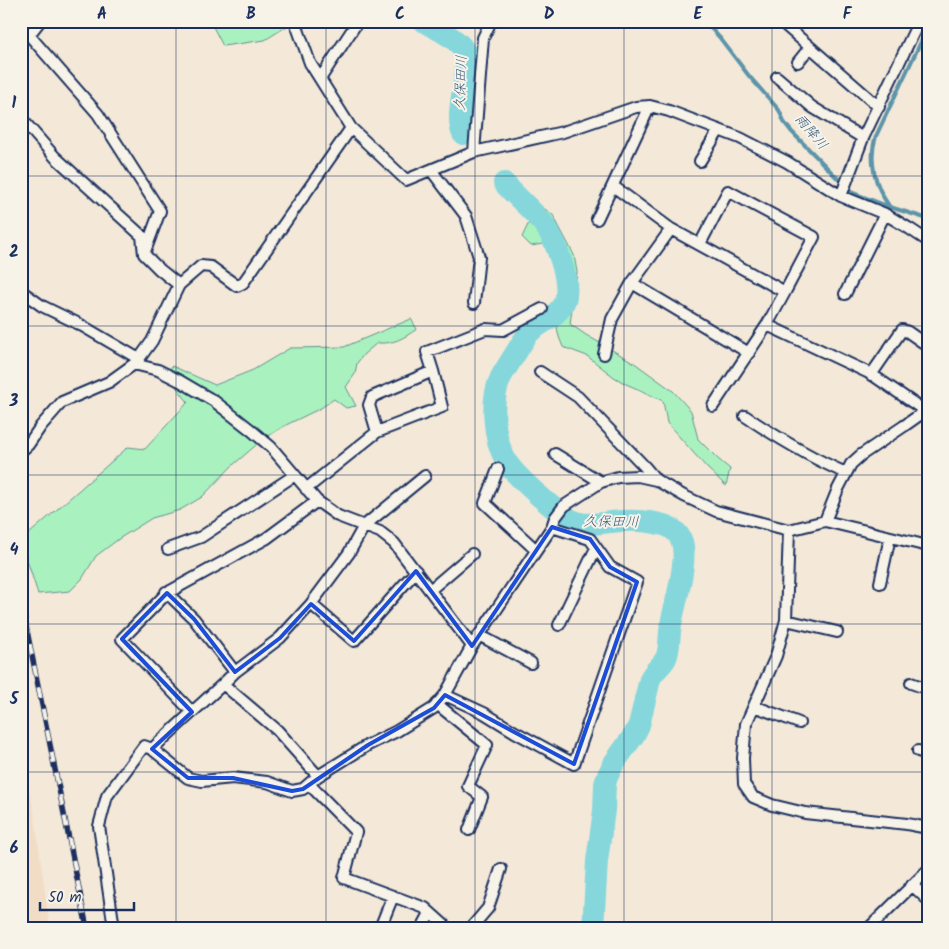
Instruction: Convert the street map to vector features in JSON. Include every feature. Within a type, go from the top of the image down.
[{"type":"street","points":[[40,21],[25,32],[98,114],[160,211],[144,254]]},
{"type":"street","points":[[295,21],[310,63],[351,128],[406,180],[474,152],[563,132],[636,108],[650,106],[740,138],[787,162],[840,196],[885,214],[928,241]]},
{"type":"street","points":[[320,80],[358,21]]},
{"type":"street","points":[[474,152],[483,38],[491,21]]},
{"type":"street","points":[[840,196],[863,138],[919,21]]},
{"type":"street","points":[[786,26],[879,107]]},
{"type":"street","points":[[798,62],[810,47]]},
{"type":"street","points":[[777,77],[812,107],[863,138]]},
{"type":"street","points":[[596,220],[650,106]]},
{"type":"street","points":[[21,118],[55,157],[142,236],[144,254],[179,285]]},
{"type":"street","points":[[21,450],[28,445],[41,426],[62,402],[109,382],[137,362],[152,341],[179,285],[201,266],[211,267],[237,286],[243,283],[351,128]]},
{"type":"street","points":[[700,162],[719,130]]},
{"type":"street","points":[[431,170],[466,216],[479,257],[474,303]]},
{"type":"street","points":[[613,186],[671,228],[785,292]]},
{"type":"street","points":[[700,244],[728,192],[814,237],[767,325],[713,406]]},
{"type":"street","points":[[845,294],[885,214]]},
{"type":"street","points":[[604,354],[612,319],[632,283],[671,228]]},
{"type":"street","points":[[632,283],[750,353]]},
{"type":"street","points":[[21,291],[42,306],[79,324],[137,362],[180,381],[214,401],[251,430],[271,447],[317,501],[338,516],[380,532],[394,543],[472,646]]},
{"type":"street","points":[[306,489],[377,432],[442,407],[427,352],[485,328],[503,330],[542,309]]},
{"type":"street","points":[[767,325],[871,375],[926,410],[851,464],[825,521]]},
{"type":"street","points":[[871,375],[902,330],[928,346]]},
{"type":"street","points":[[377,432],[369,405],[372,396],[433,371]]},
{"type":"street","points":[[540,372],[578,397],[656,480]]},
{"type":"street","points":[[745,416],[784,442],[822,463],[846,473]]},
{"type":"street","points":[[554,454],[601,482]]},
{"type":"street","points":[[498,469],[485,503],[536,550]]},
{"type":"street","points":[[168,549],[201,537],[295,475]]},
{"type":"street","points":[[152,749],[235,672],[280,638],[310,604],[349,553],[364,526],[425,476]]},
{"type":"street","points":[[114,928],[98,826],[107,796],[144,746],[152,749],[188,778],[202,781],[234,778],[267,782],[292,791],[303,789],[318,776],[368,744],[397,731],[434,708],[446,695],[472,646],[564,506],[601,482],[638,476],[656,480],[716,511],[790,530],[825,521],[928,546]]},
{"type":"street","points":[[192,712],[122,639],[166,593],[267,538],[317,501]]},
{"type":"street","points":[[446,695],[484,713],[574,764],[637,582],[610,567],[590,539],[554,522]]},
{"type":"street","points":[[790,530],[786,620],[776,656],[746,724],[743,758],[744,784],[753,797],[772,805],[804,813],[928,828]]},
{"type":"street","points":[[880,582],[890,536]]},
{"type":"street","points":[[559,625],[596,548]]},
{"type":"street","points":[[430,590],[472,554]]},
{"type":"street","points":[[310,604],[354,641],[416,571]]},
{"type":"street","points":[[166,593],[194,618],[235,672]]},
{"type":"street","points":[[786,620],[837,632]]},
{"type":"street","points":[[479,635],[531,663]]},
{"type":"street","points":[[911,683],[928,689]]},
{"type":"street","points":[[223,684],[278,730],[318,776]]},
{"type":"street","points":[[437,704],[487,745],[468,786],[482,797],[469,830]]},
{"type":"street","points":[[754,706],[799,723]]},
{"type":"street","points":[[309,784],[356,832],[344,878],[425,908],[446,928]]},
{"type":"street","points":[[471,928],[488,908],[501,869]]},
{"type":"street","points":[[869,928],[928,870]]},
{"type":"street","points":[[912,885],[928,900]]},
{"type":"street","points":[[380,928],[393,896]]},
{"type":"street","points":[[422,928],[430,912]]},
{"type":"highlighted area","points":[[552,527],[590,539],[610,567],[637,582],[574,764],[445,695],[434,708],[368,745],[303,789],[292,791],[233,778],[188,778],[152,749],[192,712],[122,639],[167,593],[194,619],[235,672],[280,638],[311,604],[354,641],[416,571],[472,646]]},
{"type":"shaded area","points":[[21,752],[34,811],[50,928],[21,928]]},
{"type":"green space","points":[[210,21],[282,21],[289,25],[265,40],[223,46]]},
{"type":"green space","points":[[538,204],[553,215],[574,255],[577,272],[570,324],[633,362],[673,391],[691,411],[698,439],[730,469],[726,486],[707,468],[667,423],[663,401],[614,377],[587,356],[563,347],[556,323],[566,296],[567,283],[552,238],[543,244],[531,246],[522,237]]},
{"type":"green space","points":[[411,319],[417,329],[398,340],[388,343],[377,343],[357,363],[355,374],[346,387],[356,406],[346,408],[334,399],[321,408],[286,425],[262,440],[233,465],[202,497],[180,510],[152,518],[96,556],[82,579],[70,591],[38,594],[21,541],[128,447],[145,449],[188,402],[166,374],[172,366],[215,385],[253,370],[290,348],[344,347]]},
{"type":"waterway","name":"久保田川","points":[[423,21],[454,39],[462,47],[465,54],[466,64],[460,114],[460,125],[463,134]]},
{"type":"waterway","name":"雨降川","points":[[704,21],[779,110],[784,122],[791,131],[851,192],[928,219]]},
{"type":"waterway","points":[[889,206],[880,190],[874,172],[874,145],[876,136],[928,27]]},
{"type":"waterway","name":"久保田川","points":[[504,183],[546,227],[561,260],[566,279],[566,298],[562,306],[555,314],[528,334],[504,371],[498,386],[495,397],[494,419],[498,441],[506,461],[539,496],[570,519],[585,524],[636,521],[664,525],[679,535],[683,550],[682,571],[671,624],[667,655],[650,679],[639,725],[614,763],[605,784],[604,810],[597,861],[593,928]]},
{"type":"railway","points":[[21,601],[87,928]]}]
